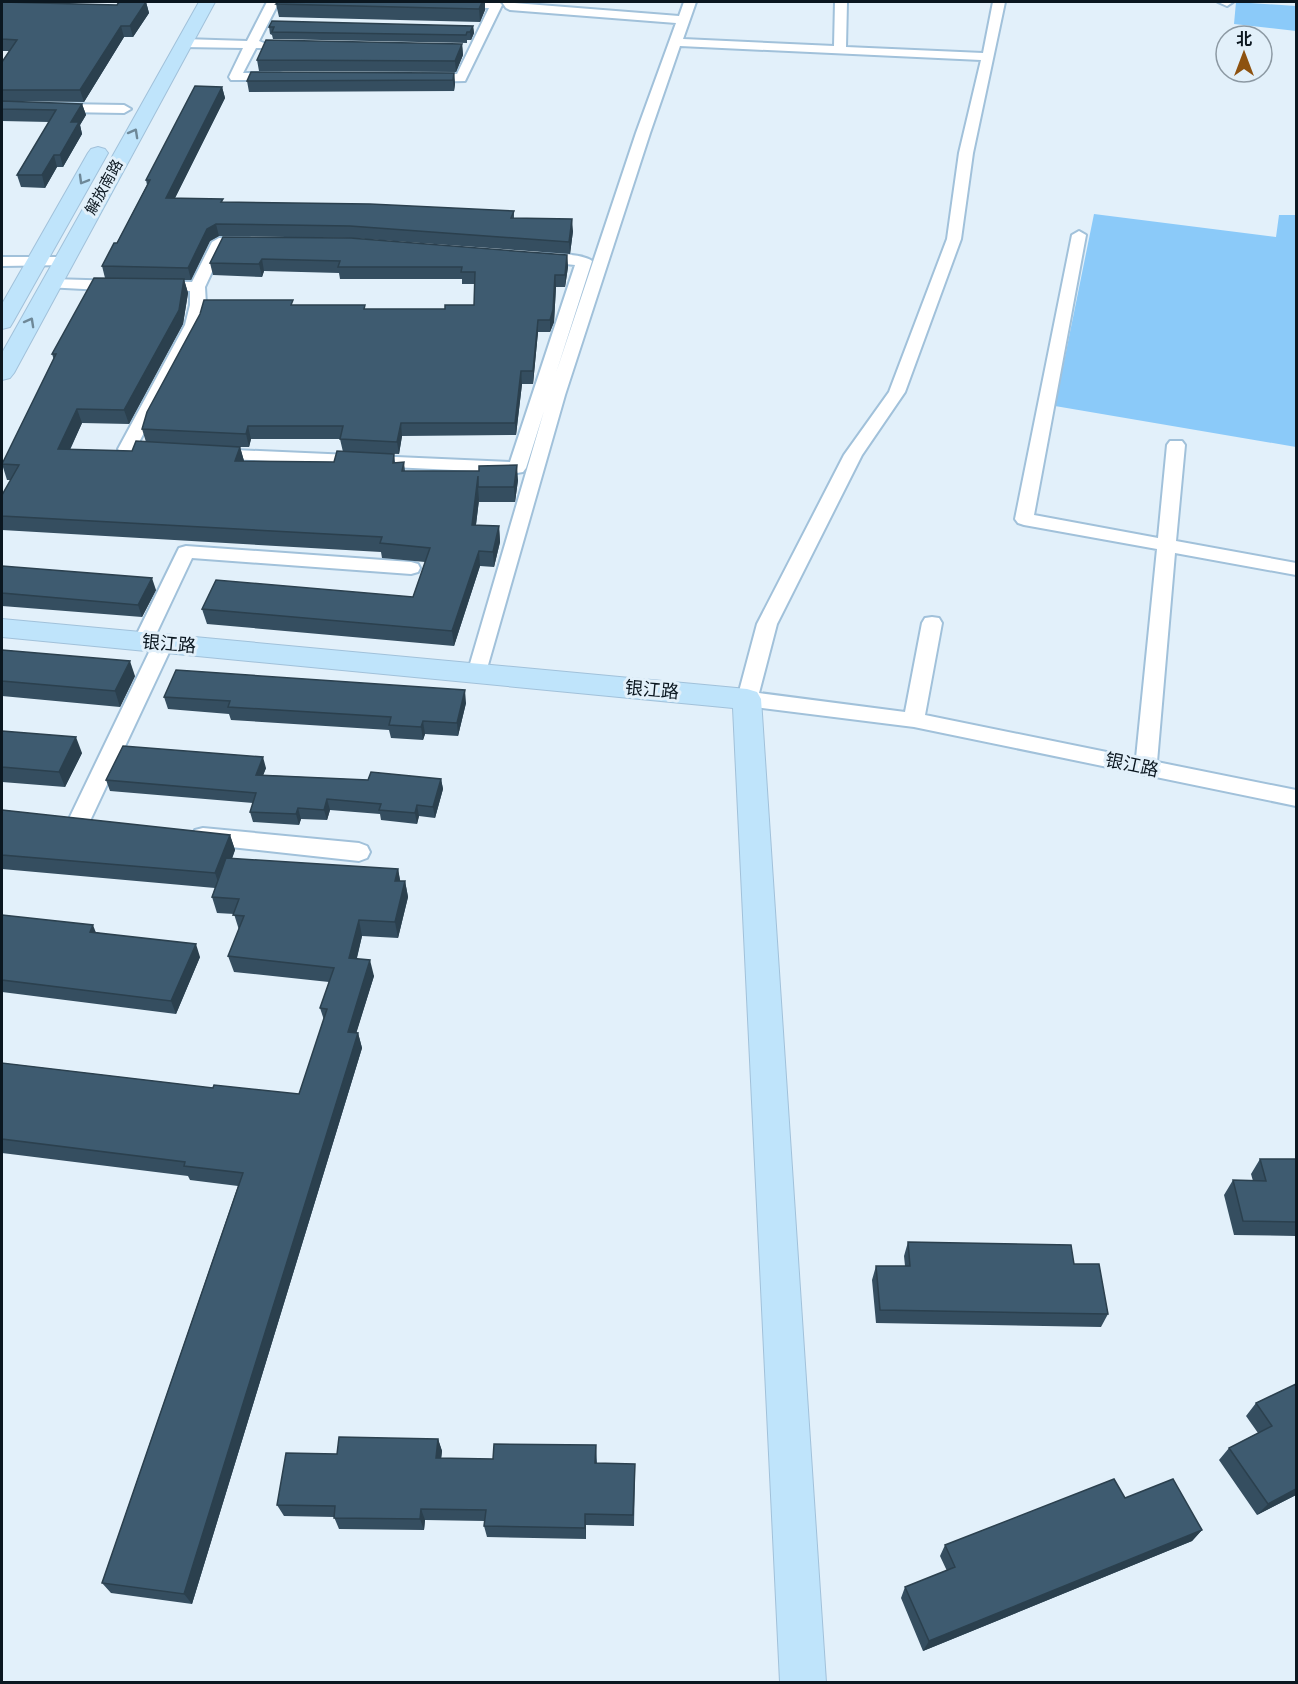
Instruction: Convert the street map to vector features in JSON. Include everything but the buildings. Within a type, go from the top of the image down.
[{"type":"main road","name":"解放南路","points":[[2,373],[207,2]]},
{"type":"main road","name":"解放南路","points":[[2,322],[135,89]]},
{"type":"main road","name":"银江路","points":[[2,628],[747,699]]},
{"type":"main road","points":[[747,699],[803,1683]]},
{"type":"street","points":[[273,2],[269,22],[252,44],[235,77],[290,77]]},
{"type":"street","points":[[405,2],[496,5],[479,27],[469,49],[461,78],[414,78]]},
{"type":"street","points":[[508,2],[510,6],[683,20]]},
{"type":"street","points":[[477,674],[557,395],[674,42],[690,2]]},
{"type":"street","points":[[840,50],[841,2]]},
{"type":"street","points":[[747,699],[767,624],[853,455],[897,392],[954,239],[966,153],[999,2]]},
{"type":"street","points":[[674,42],[988,57]]},
{"type":"street","points":[[184,43],[274,45]]},
{"type":"street","points":[[2,107],[124,109]]},
{"type":"street","points":[[1078,235],[1024,519],[1296,569]]},
{"type":"street","points":[[174,452],[127,450],[193,325],[198,305],[197,287],[219,242],[263,242]]},
{"type":"street","points":[[198,453],[517,468],[584,261],[526,256]]},
{"type":"street","points":[[2,262],[63,262]]},
{"type":"street","points":[[51,284],[197,287]]},
{"type":"street","points":[[1146,768],[1176,446]]},
{"type":"street","points":[[102,825],[67,822],[153,643],[186,552],[411,568]]},
{"type":"street","points":[[914,720],[932,623]]},
{"type":"street","name":"银江路","points":[[747,699],[914,720],[1296,798]]},
{"type":"street","points":[[183,834],[359,852]]},
{"type":"shaded area","points":[[1236,2],[1296,6],[1296,31],[1274,29],[1274,24],[1234,24]]},
{"type":"shaded area","points":[[1094,214],[1276,237],[1279,215],[1296,215],[1296,447],[1055,406]]}]
